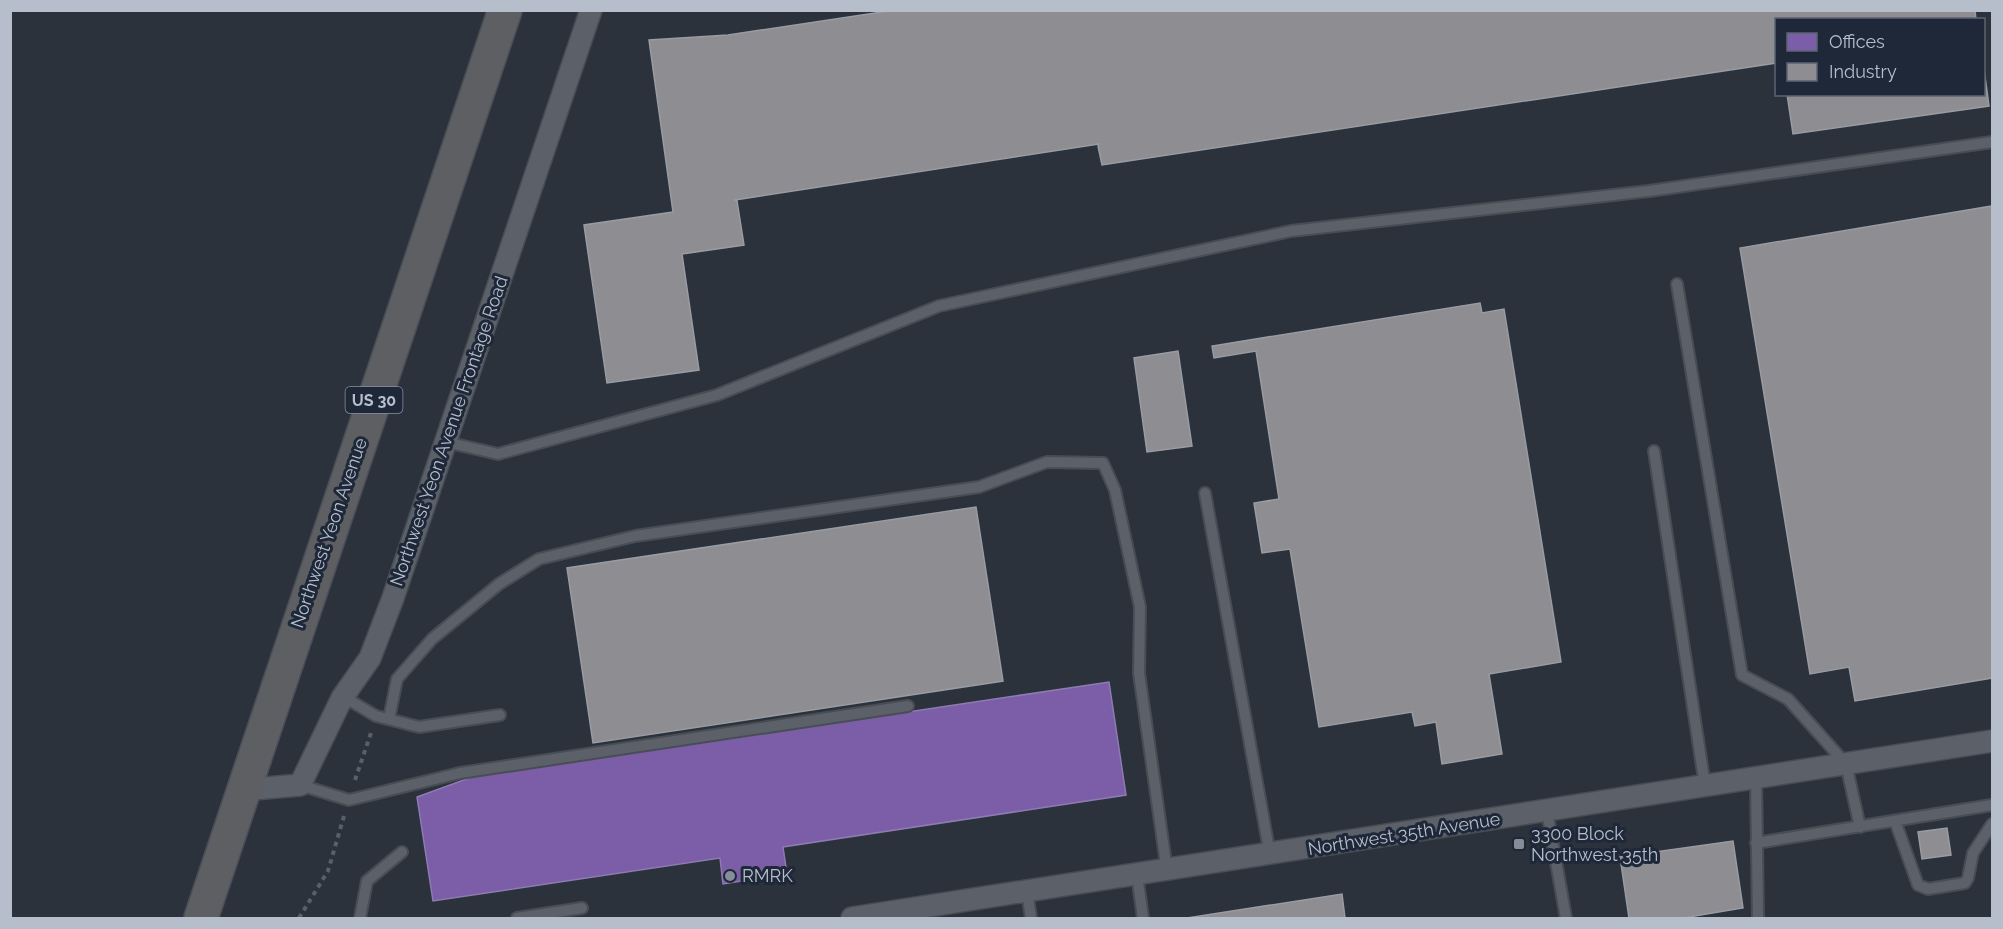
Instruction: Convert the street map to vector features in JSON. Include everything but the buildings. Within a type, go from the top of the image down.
[{"type":"highway","name":"Northwest Yeon Avenue","points":[[201,918],[505,10]]},
{"type":"street","name":"Northwest Yeon Avenue Frontage Road","points":[[300,785],[342,698],[370,658],[393,598],[591,10]]},
{"type":"street","name":"Northwest 35th Avenue","points":[[852,918],[1167,871],[1992,741]]},
{"type":"street","points":[[243,790],[300,785]]},
{"type":"lane","points":[[446,442],[498,454],[717,395],[939,306],[1291,231],[1649,191],[1992,142]]},
{"type":"lane","points":[[1677,284],[1742,675],[1788,699],[1846,764],[1860,826]]},
{"type":"lane","points":[[1654,451],[1705,786]]},
{"type":"lane","points":[[389,719],[397,679],[432,639],[499,584],[539,559],[635,536],[979,487],[1047,462],[1103,463],[1115,490],[1140,606],[1139,673],[1167,871]]},
{"type":"lane","points":[[1205,493],[1270,855]]},
{"type":"lane","points":[[342,698],[376,716],[419,727],[500,715]]},
{"type":"lane","points":[[300,785],[349,800],[460,773],[908,706]]},
{"type":"lane","points":[[1756,778],[1758,918]]},
{"type":"lane","points":[[1756,843],[1992,806]]},
{"type":"lane","points":[[1546,811],[1566,918]]},
{"type":"lane","points":[[1894,821],[1918,885],[1928,889],[1965,883],[1973,853],[1992,824]]},
{"type":"lane","points":[[360,918],[367,881],[402,852]]},
{"type":"lane","points":[[1137,875],[1143,918]]},
{"type":"lane","points":[[1027,892],[1031,918]]},
{"type":"lane","points":[[517,918],[541,917],[582,908]]},
{"type":"place","name":"3300 Block Northwest 35th","points":[[1519,844]]},
{"type":"place","name":"RMRK","points":[[730,876]]}]
